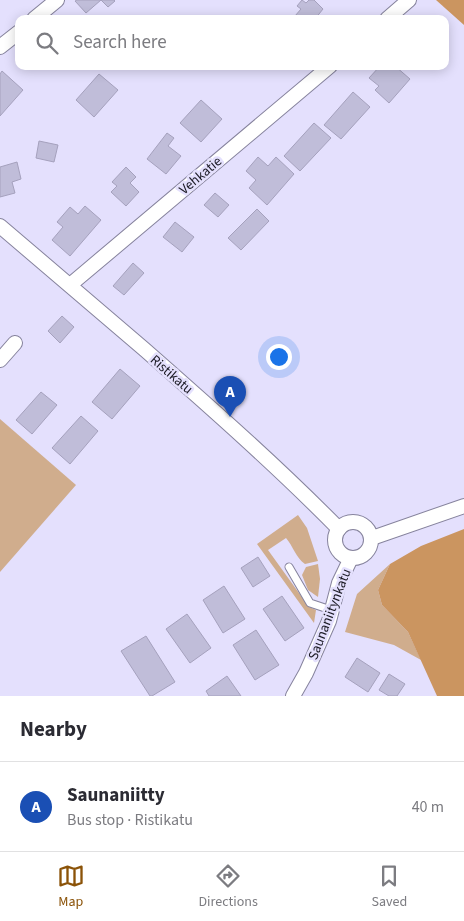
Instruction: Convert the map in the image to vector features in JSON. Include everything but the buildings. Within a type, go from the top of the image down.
[{"type":"street","points":[[39,15],[57,0]]},
{"type":"street","points":[[391,15],[409,0]]},
{"type":"street","points":[[0,47],[15,35]]},
{"type":"street","name":"Vehkatie","points":[[70,284],[325,70]]},
{"type":"street","name":"Ristikatu","points":[[0,226],[70,284],[215,411],[306,496],[338,529]]},
{"type":"street","points":[[0,360],[14,343]]},
{"type":"street","points":[[372,538],[464,506]]},
{"type":"street","points":[[348,522],[359,522],[365,525],[372,538],[369,550],[359,558],[345,556],[338,551],[336,545],[338,529],[348,522]]},
{"type":"street","name":"Saunaniitynkatu","points":[[293,696],[306,673],[329,621],[339,583],[351,558]]},
{"type":"lane","points":[[289,567],[310,602],[331,610]]},
{"type":"shaded area","points":[[436,0],[464,0],[464,25]]},
{"type":"shaded area","points":[[0,419],[76,485],[0,572]]},
{"type":"shaded area","points":[[298,515],[307,528],[318,561],[305,564],[299,559],[286,538],[268,550],[309,607],[316,610],[314,623],[257,544]]},
{"type":"shaded area","points":[[464,529],[464,696],[437,696],[408,632],[382,605],[378,590],[390,564],[421,546]]},
{"type":"shaded area","points":[[318,564],[320,579],[318,597],[308,590],[302,575],[306,567]]},
{"type":"shaded area","points":[[390,564],[378,590],[382,605],[408,632],[421,660],[394,645],[345,632],[357,594]]},
{"type":"place","name":"Saunaniitty","points":[[230,417]]}]
